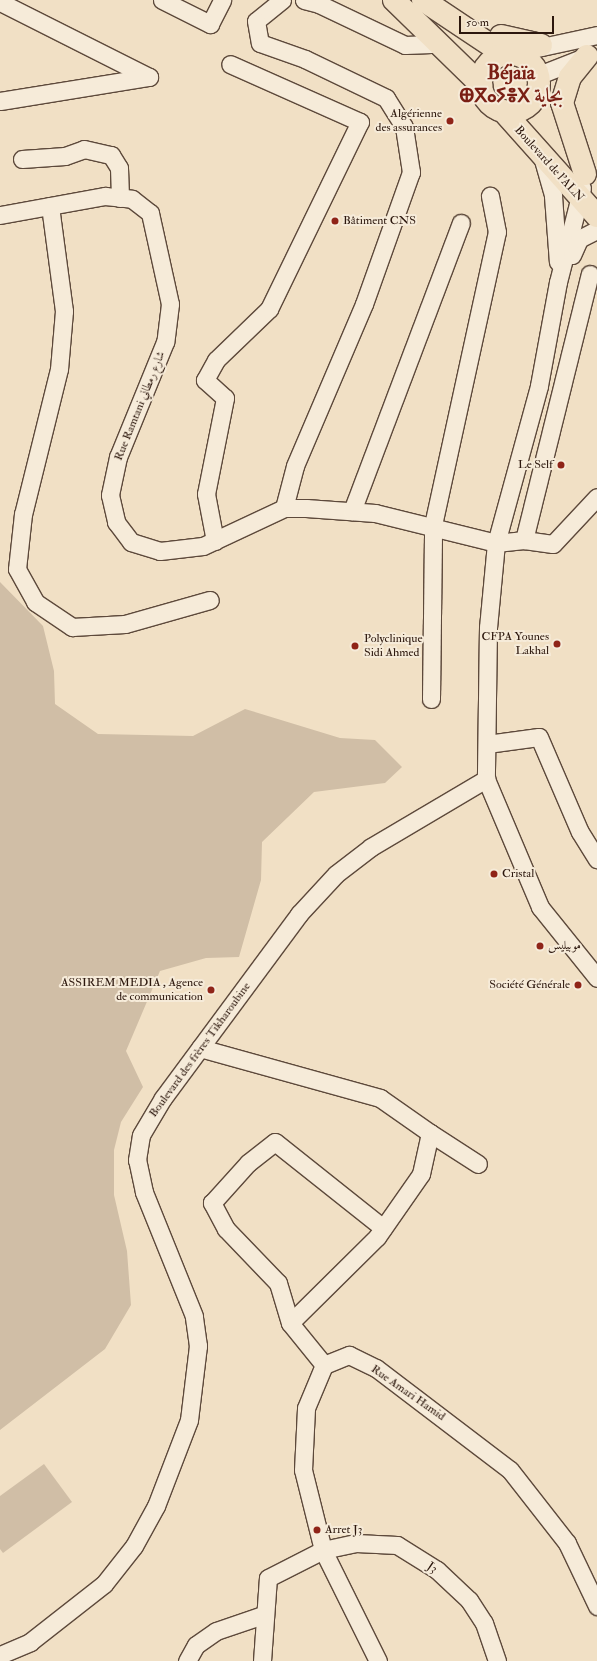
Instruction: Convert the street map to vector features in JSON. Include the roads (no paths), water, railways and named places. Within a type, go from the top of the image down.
[{"type":"main road","points":[[394,0],[481,85],[488,101],[502,111],[512,112],[531,104],[539,80],[530,61],[509,54],[457,24],[423,0]]},
{"type":"main road","points":[[457,24],[541,45]]},
{"type":"main road","points":[[481,85],[489,62],[509,54]]},
{"type":"main road","points":[[591,180],[562,103],[570,77],[592,55]]},
{"type":"main road","name":"Boulevard de l'ALN","points":[[539,80],[591,180]]},
{"type":"main road","name":"Boulevard de l'ALN","points":[[502,111],[543,160],[597,216]]},
{"type":"street","points":[[162,0],[210,24],[222,0]]},
{"type":"street","points":[[282,0],[256,21],[260,43],[305,59],[386,98],[404,127],[411,172],[364,304],[295,466],[284,508]]},
{"type":"street","points":[[304,0],[319,4],[405,45],[438,44]]},
{"type":"street","points":[[0,2],[149,77],[0,101]]},
{"type":"street","points":[[509,54],[541,45],[597,35]]},
{"type":"street","points":[[539,80],[592,55]]},
{"type":"street","points":[[215,541],[206,494],[225,398],[204,380],[216,360],[269,309],[360,122],[230,64]]},
{"type":"street","points":[[22,159],[66,156],[84,149],[111,155],[119,168],[120,198]]},
{"type":"street","points":[[543,160],[557,229],[558,282]]},
{"type":"street","points":[[591,180],[580,200],[558,282],[539,386],[496,543],[488,627],[486,779],[540,907],[597,978]]},
{"type":"street","name":"Rue Ramtani شارع رمطاني","points":[[0,215],[105,196],[132,199],[150,213],[170,304],[165,342],[118,457],[110,495],[116,522],[131,542],[160,551],[203,546],[284,508],[352,511],[433,525],[496,543]]},
{"type":"street","points":[[432,700],[433,525],[496,232],[490,196]]},
{"type":"street","points":[[50,206],[64,311],[58,369],[23,514],[17,569],[35,602],[72,627],[125,624],[210,600]]},
{"type":"street","points":[[352,511],[461,223]]},
{"type":"street","points":[[558,282],[579,239],[597,230]]},
{"type":"street","points":[[524,540],[590,274]]},
{"type":"street","points":[[496,543],[524,540],[553,544],[597,497]]},
{"type":"street","points":[[487,744],[539,737],[580,832],[597,859]]},
{"type":"street","name":"Boulevard des frères Tikharoubine","points":[[0,1655],[30,1642],[104,1584],[134,1546],[176,1461],[189,1420],[198,1346],[194,1316],[144,1192],[137,1160],[141,1134],[200,1048],[299,914],[336,874],[371,846],[486,779]]},
{"type":"street","points":[[200,1048],[380,1098],[478,1164]]},
{"type":"street","points":[[290,1323],[383,1228],[420,1174],[430,1133]]},
{"type":"street","points":[[378,1661],[323,1550],[303,1470],[306,1408],[324,1365],[290,1323],[278,1283],[226,1229],[212,1203],[248,1163],[275,1142],[383,1228]]},
{"type":"street","name":"Rue Amari Hamid","points":[[324,1365],[349,1355],[376,1368],[510,1470],[567,1543],[597,1606]]},
{"type":"street","name":"J3","points":[[263,1615],[268,1578],[323,1550],[356,1543],[397,1545],[437,1570],[473,1606],[484,1623],[497,1661]]},
{"type":"street","points":[[186,1661],[196,1645],[216,1631],[263,1615],[262,1661]]},
{"type":"place","name":"Algérienne des assurances","points":[[450,121]]},
{"type":"place","name":"Bâtiment CNS","points":[[335,221]]},
{"type":"place","name":"Le Self","points":[[561,465]]},
{"type":"place","name":"CFPA Younes Lakhal","points":[[557,644]]},
{"type":"place","name":"Polyclinique Sidi Ahmed","points":[[355,646]]},
{"type":"place","name":"Cristal","points":[[494,874]]},
{"type":"place","name":"موبيليس","points":[[540,946]]},
{"type":"place","name":"Société Générale","points":[[578,985]]},
{"type":"place","name":"ASSIREM MEDIA , Agence de communication","points":[[211,990]]},
{"type":"place","name":"Arret J3","points":[[317,1530]]},
{"type":"district","name":"Béjaïa ⴲⴳⴰⵢⴻⵝ بجاية","points":[[511,84]]}]
